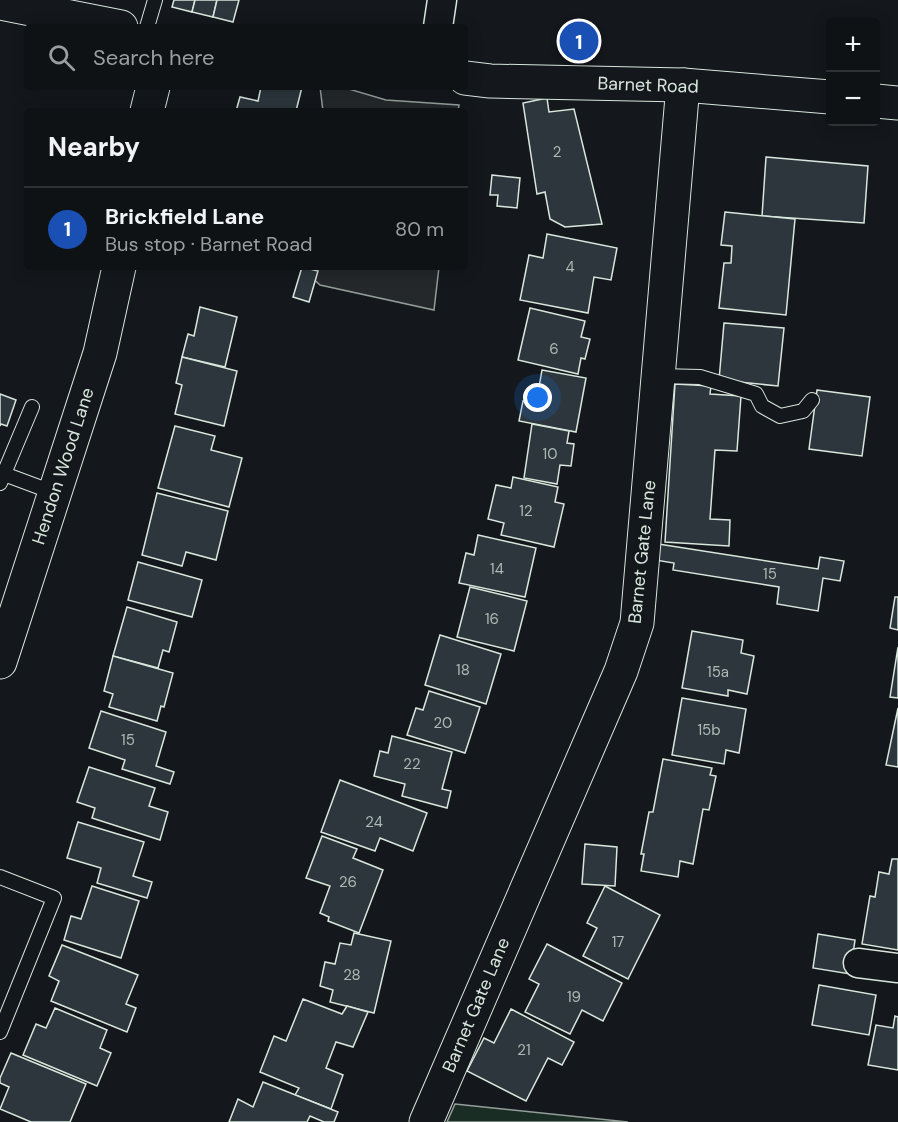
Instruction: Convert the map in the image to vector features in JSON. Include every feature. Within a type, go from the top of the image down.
[{"type":"street","points":[[438,24],[442,0]]},
{"type":"street","points":[[0,3],[106,24]]},
{"type":"street","name":"Barnet Road","points":[[468,78],[490,81],[683,85],[826,98]]},
{"type":"street","name":"Barnet Gate Lane","points":[[426,1122],[621,671],[637,623],[683,85]]},
{"type":"street","points":[[148,108],[152,90]]},
{"type":"street","points":[[880,101],[898,103]]},
{"type":"street","name":"Hendon Wood Lane","points":[[0,662],[100,353],[117,270]]},
{"type":"street","points":[[858,963],[898,968]]},
{"type":"lane","points":[[148,24],[155,0]]},
{"type":"lane","points":[[659,376],[700,377],[756,394],[762,406],[780,416],[803,411],[812,400]]},
{"type":"lane","points":[[32,407],[2,478],[56,493]]},
{"type":"lane","points":[[0,877],[54,898],[0,1032]]},
{"type":"green space","points":[[455,1104],[628,1122],[447,1122]]},
{"type":"shaded area","points":[[320,90],[352,90],[386,100],[459,105],[458,108],[323,108]]},
{"type":"shaded area","points":[[304,270],[439,270],[434,310],[320,285]]},
{"type":"building","points":[[174,0],[195,0],[192,12],[172,7]]},
{"type":"building","points":[[195,0],[217,0],[213,17],[192,12]]},
{"type":"building","points":[[217,0],[239,0],[233,22],[213,17]]},
{"type":"building","points":[[260,90],[301,90],[297,108],[237,108],[240,97],[258,101]]},
{"type":"building","points":[[547,98],[549,112],[574,109],[602,224],[565,227],[550,219],[545,192],[537,194],[523,103]]},
{"type":"building","points":[[766,157],[868,166],[864,223],[762,216]]},
{"type":"building","points":[[492,175],[520,178],[517,208],[497,206],[498,195],[490,195]]},
{"type":"building","points":[[725,212],[795,219],[786,315],[719,308],[724,263],[731,263],[732,246],[721,245]]},
{"type":"building","points":[[547,234],[617,248],[611,280],[594,277],[588,313],[520,300],[529,255],[543,258]]},
{"type":"building","points":[[301,270],[318,271],[309,302],[293,297]]},
{"type":"building","points":[[200,307],[237,317],[225,367],[182,357],[188,334],[194,336]]},
{"type":"building","points":[[530,308],[585,321],[581,337],[590,339],[585,359],[581,358],[578,374],[518,360]]},
{"type":"building","points":[[724,323],[784,328],[778,386],[719,380]]},
{"type":"building","points":[[182,357],[237,371],[224,426],[175,414],[182,385],[176,383]]},
{"type":"building","points":[[542,370],[586,378],[576,432],[519,421],[523,401],[536,404]]},
{"type":"building","points":[[675,384],[711,386],[710,394],[741,396],[737,451],[715,450],[710,519],[730,520],[729,546],[665,542]]},
{"type":"building","points":[[817,390],[870,397],[862,456],[809,449]]},
{"type":"building","points":[[0,394],[16,400],[7,426],[1,424],[0,426]]},
{"type":"building","points":[[532,424],[569,431],[567,443],[574,444],[571,466],[560,465],[557,484],[524,478]]},
{"type":"building","points":[[175,426],[215,436],[211,450],[242,458],[229,507],[158,488]]},
{"type":"building","points":[[513,477],[558,487],[555,502],[564,504],[554,547],[501,535],[504,523],[488,519],[496,485],[511,488]]},
{"type":"building","points":[[157,493],[228,511],[216,560],[186,552],[182,566],[142,555]]},
{"type":"building","points":[[478,535],[536,548],[525,597],[459,583],[466,553],[474,555]]},
{"type":"building","points":[[652,543],[818,569],[820,557],[844,561],[840,581],[823,578],[818,611],[777,604],[779,587],[673,570],[674,563],[649,559]]},
{"type":"building","points":[[138,562],[202,580],[192,617],[128,600]]},
{"type":"building","points":[[470,587],[527,601],[514,651],[457,637]]},
{"type":"building","points":[[895,597],[898,597],[898,630],[890,628]]},
{"type":"building","points":[[127,607],[177,622],[169,652],[163,650],[158,668],[113,656]]},
{"type":"building","points":[[692,631],[743,640],[741,653],[754,656],[747,694],[728,690],[728,696],[682,688]]},
{"type":"building","points":[[440,635],[501,654],[486,704],[425,685]]},
{"type":"building","points":[[898,647],[898,698],[890,697]]},
{"type":"building","points":[[113,656],[173,673],[164,707],[161,706],[157,721],[109,707],[113,694],[104,691]]},
{"type":"building","points":[[429,691],[480,707],[465,753],[407,735],[416,708],[423,710]]},
{"type":"building","points":[[682,698],[746,709],[739,753],[726,750],[724,764],[672,755]]},
{"type":"building","points":[[898,708],[898,767],[886,765]]},
{"type":"building","points":[[101,711],[166,732],[156,766],[174,772],[170,784],[122,769],[125,760],[89,748]]},
{"type":"building","points":[[392,736],[452,752],[442,789],[451,791],[447,808],[402,796],[405,784],[374,776],[380,751],[388,753]]},
{"type":"building","points":[[663,759],[712,768],[710,775],[716,776],[709,810],[703,809],[693,864],[680,861],[678,877],[641,871],[644,854],[641,854],[649,812],[653,812]]},
{"type":"building","points":[[89,767],[155,788],[149,806],[168,812],[160,840],[92,818],[95,808],[77,802]]},
{"type":"building","points":[[340,780],[427,813],[413,851],[380,838],[375,851],[321,832]]},
{"type":"building","points":[[78,822],[144,842],[133,876],[152,882],[147,898],[97,883],[101,868],[67,858]]},
{"type":"building","points":[[322,836],[357,849],[353,858],[383,870],[359,933],[328,921],[329,917],[320,913],[330,886],[306,878]]},
{"type":"building","points":[[585,844],[617,847],[615,886],[582,884]]},
{"type":"building","points":[[892,859],[898,859],[898,950],[862,944],[870,896],[875,897],[879,872],[889,874]]},
{"type":"building","points":[[92,886],[139,901],[121,958],[64,940],[71,916],[81,919]]},
{"type":"building","points":[[605,886],[660,915],[628,979],[583,956],[597,928],[587,923]]},
{"type":"building","points":[[354,933],[391,941],[374,1013],[330,1002],[333,990],[320,986],[325,962],[335,964],[340,943],[351,945]]},
{"type":"building","points":[[818,934],[855,940],[850,974],[813,968]]},
{"type":"building","points":[[547,944],[622,983],[603,1021],[582,1010],[570,1034],[525,1012],[539,984],[529,979]]},
{"type":"building","points":[[62,945],[138,975],[126,1004],[136,1008],[127,1032],[51,1001],[59,981],[49,976]]},
{"type":"building","points":[[819,985],[876,995],[869,1035],[812,1025]]},
{"type":"building","points":[[303,999],[342,1014],[347,1006],[368,1012],[353,1047],[336,1042],[326,1068],[343,1075],[331,1109],[295,1095],[299,1088],[260,1072],[274,1036],[286,1041]]},
{"type":"building","points":[[55,1008],[107,1030],[100,1048],[111,1053],[97,1086],[23,1055],[36,1024],[46,1028]]},
{"type":"building","points":[[511,1009],[574,1042],[562,1065],[548,1058],[526,1101],[467,1071],[484,1038],[494,1043]]},
{"type":"building","points":[[895,1016],[898,1017],[898,1070],[868,1065],[876,1025],[893,1028]]},
{"type":"building","points":[[11,1053],[86,1084],[70,1122],[31,1122],[0,1109],[9,1087],[0,1083],[0,1078]]},
{"type":"building","points":[[263,1082],[338,1112],[334,1122],[324,1122],[310,1116],[307,1122],[229,1122],[238,1099],[253,1107]]},
{"type":"place","name":"Brickfield Lane","points":[[579,41]]}]
